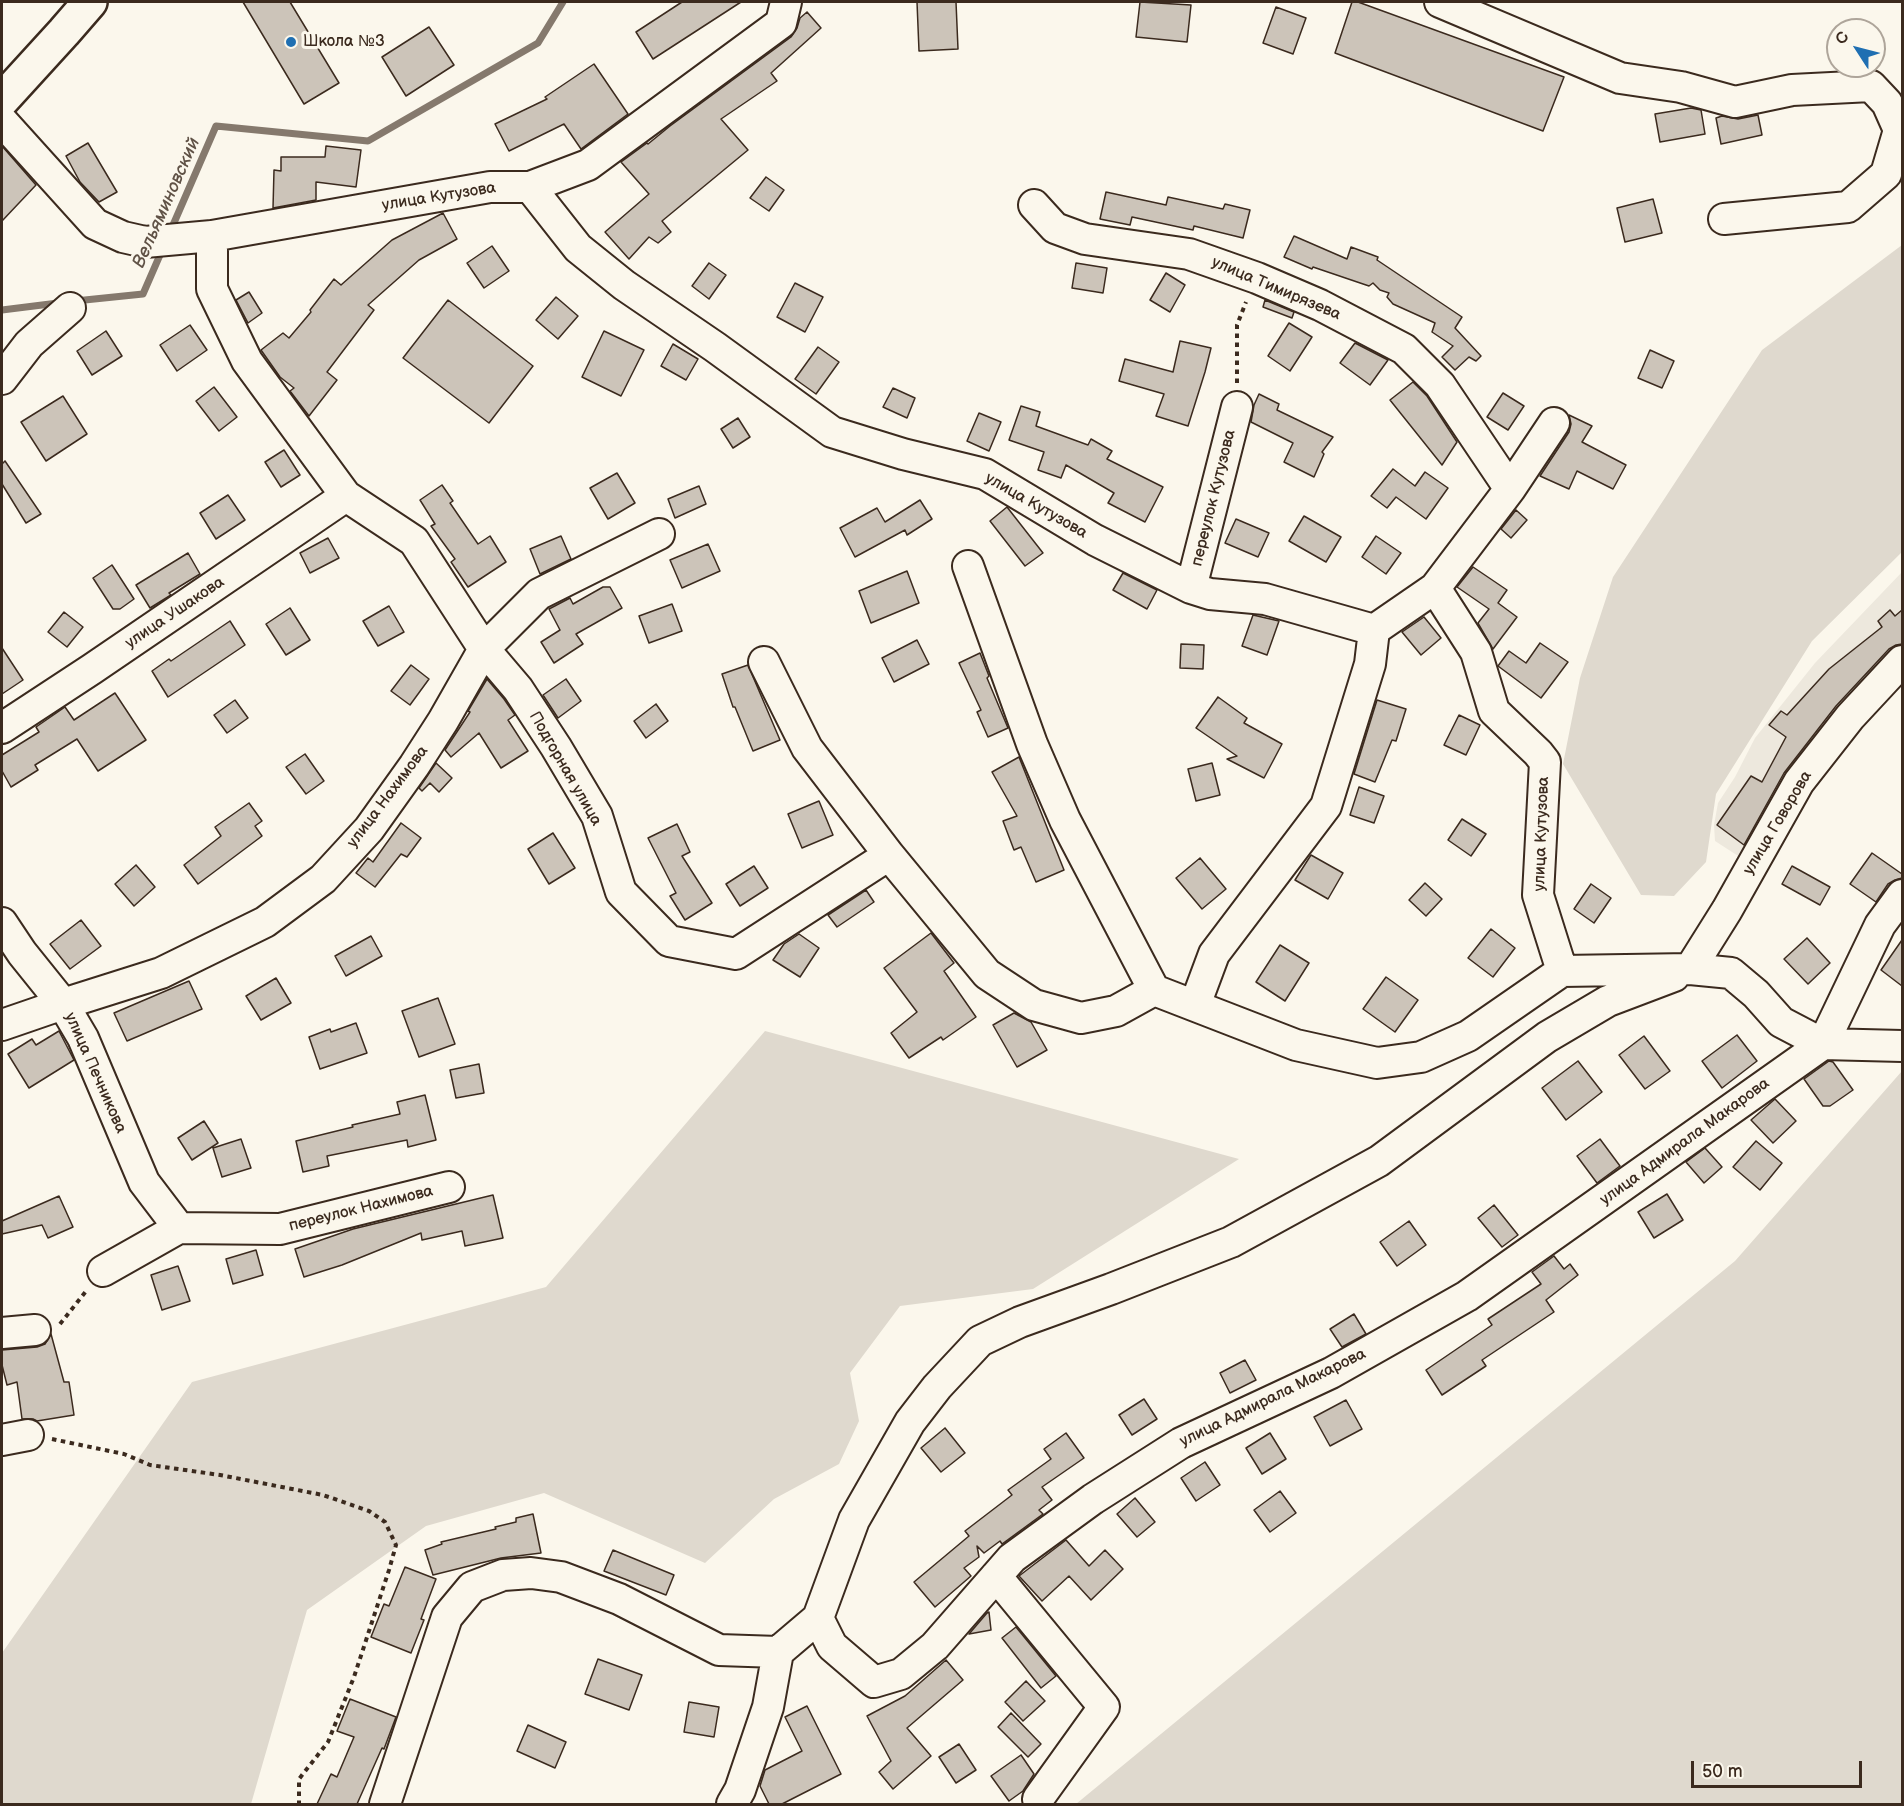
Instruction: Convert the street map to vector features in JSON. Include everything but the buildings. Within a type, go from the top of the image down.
[{"type":"highway","points":[[2,100],[90,2]]},
{"type":"street","points":[[530,187],[588,165],[781,23],[786,2]]},
{"type":"street","points":[[1440,2],[1620,78],[1681,87],[1735,102],[1792,90],[1871,86],[1887,103],[1899,130],[1886,174],[1848,207],[1724,219]]},
{"type":"street","name":"улица Кутузова","points":[[2,122],[94,224],[123,237],[145,242],[212,236],[490,187],[530,187],[578,248],[615,278],[751,372],[832,432],[985,474],[1095,540],[1191,588],[1210,594],[1265,599],[1374,630]]},
{"type":"street","name":"улица Тимирязева","points":[[1034,205],[1055,228],[1084,239],[1189,254],[1257,278],[1320,305],[1404,349],[1440,385],[1510,489]]},
{"type":"street","name":"Подгорная улица","points":[[212,236],[212,289],[247,361],[346,496],[414,541],[484,649],[518,690],[556,747],[597,816],[621,892],[669,941],[736,954],[889,855]]},
{"type":"street","points":[[2,379],[29,344],[70,308]]},
{"type":"street","name":"переулок Кутузова","points":[[1191,588],[1237,407]]},
{"type":"street","points":[[1195,1005],[1214,954],[1326,806],[1370,664],[1374,630],[1435,588],[1510,489],[1554,423]]},
{"type":"street","name":"улица Ушакова","points":[[2,728],[346,496]]},
{"type":"street","name":"улица Нахимова","points":[[2,1025],[161,973],[264,922],[323,879],[369,829],[414,766],[484,649],[539,594],[659,534]]},
{"type":"street","points":[[968,566],[1032,744],[1065,820],[1154,990],[1296,1046],[1377,1064],[1422,1057],[1468,1036],[1562,971],[1690,969],[1731,973],[1756,994],[1781,1023],[1823,1044],[1902,1046]]},
{"type":"street","name":"улица Кутузова","points":[[1435,588],[1476,652],[1494,711],[1545,762],[1538,895],[1562,971]]},
{"type":"street","name":"улица Говорова","points":[[1690,969],[1727,910],[1799,782],[1850,717],[1902,660]]},
{"type":"street","points":[[764,662],[807,748],[889,855],[987,974],[1034,1005],[1081,1018],[1116,1011],[1154,990]]},
{"type":"street","points":[[1823,1044],[1880,925],[1902,895]]},
{"type":"street","name":"улица Печникова","points":[[2,923],[22,953],[63,1004],[83,1038],[144,1182],[179,1228]]},
{"type":"street","points":[[732,1804],[740,1790],[768,1707],[778,1652],[818,1618],[854,1520],[910,1422],[937,1388],[980,1341],[1020,1322],[1231,1242],[1379,1161],[1547,1037],[1608,1001],[1690,969]]},
{"type":"street","name":"улица Адмирала Макарова","points":[[818,1618],[832,1646],[874,1682],[901,1674],[935,1646],[1012,1557],[1094,1499],[1181,1443],[1331,1373],[1467,1296],[1823,1044]]},
{"type":"street","name":"переулок Нахимова","points":[[179,1228],[280,1229],[449,1187]]},
{"type":"street","points":[[103,1271],[179,1228]]},
{"type":"street","points":[[2,1333],[35,1330]]},
{"type":"street","points":[[385,1804],[447,1617],[471,1587],[503,1575],[531,1573],[561,1577],[619,1599],[719,1650],[778,1652]]},
{"type":"street","points":[[996,1576],[1104,1707],[1038,1799]]},
{"type":"path","points":[[1237,407],[1237,325],[1257,278]]},
{"type":"path","points":[[35,1330],[61,1324],[103,1271]]},
{"type":"path","points":[[15,1437],[124,1454],[150,1465],[220,1475],[323,1495],[369,1511],[385,1522],[396,1545],[389,1570],[354,1677],[328,1742],[299,1779],[299,1804]]},
{"type":"shaded area","points":[[1902,245],[1902,552],[1812,641],[1716,794],[1706,862],[1674,896],[1641,895],[1563,764],[1580,678],[1613,577],[1762,350]]},
{"type":"shaded area","points":[[1902,572],[1902,653],[1746,861],[1715,841],[1714,825],[1718,803],[1735,777],[1755,738],[1815,663]]},
{"type":"shaded area","points":[[765,1031],[1239,1159],[1033,1289],[900,1306],[850,1373],[859,1421],[839,1464],[774,1499],[705,1563],[544,1493],[426,1526],[307,1610],[251,1804],[2,1804],[2,1653],[192,1382],[546,1287]]},
{"type":"shaded area","points":[[1902,1071],[1902,1804],[1076,1804],[1735,1261]]},
{"type":"waterway","name":"Вельяминовский","points":[[170,232],[216,126],[368,141],[538,43],[563,2]]},
{"type":"waterway","name":"Вельяминовский","points":[[75,301],[143,294],[163,248]]},
{"type":"waterway","name":"Вельяминовский","points":[[2,310],[58,303]]},
{"type":"place","name":"Школа №3","points":[[291,42]]}]
